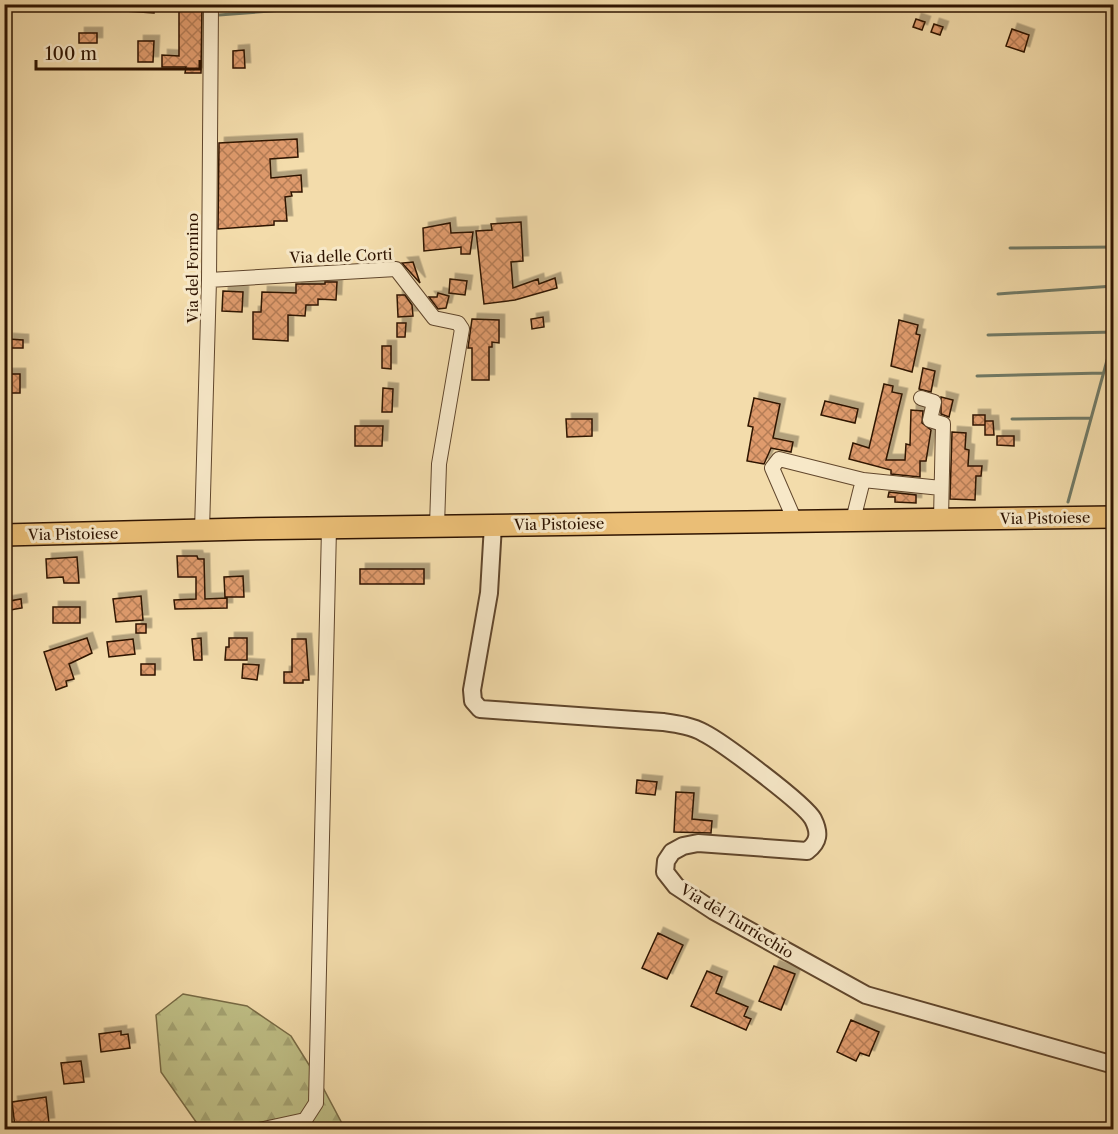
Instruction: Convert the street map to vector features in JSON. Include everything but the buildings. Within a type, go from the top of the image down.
[{"type":"main road","name":"Via Pistoiese","points":[[4,535],[493,525],[1113,517]]},
{"type":"street","name":"Via del Fornino","points":[[202,531],[209,280],[211,4]]},
{"type":"street","name":"Via delle Corti","points":[[209,280],[396,269],[434,318],[458,323],[462,329],[439,464],[437,526]]},
{"type":"street","points":[[921,398],[934,402],[930,420],[943,424],[941,519]]},
{"type":"street","points":[[795,521],[772,468],[779,459],[863,480],[941,488]]},
{"type":"street","points":[[853,520],[863,480]]},
{"type":"street","name":"Via del Turricchio","points":[[493,525],[489,592],[472,690],[473,701],[480,709],[663,722],[687,726],[704,733],[762,773],[812,816],[818,836],[816,844],[807,851],[698,843],[683,846],[672,852],[666,861],[665,872],[676,886],[714,911],[866,995],[1113,1065]]},
{"type":"street","points":[[259,1130],[305,1120],[316,1103],[329,528]]},
{"type":"green space","points":[[183,994],[247,1006],[291,1036],[321,1084],[345,1129],[201,1129],[161,1072],[156,1015]]},
{"type":"waterway","points":[[219,15],[362,4]]},
{"type":"waterway","points":[[1010,248],[1114,247]]},
{"type":"waterway","points":[[998,294],[1114,286]]},
{"type":"waterway","points":[[988,335],[1114,332]]},
{"type":"waterway","points":[[1068,502],[1114,335]]},
{"type":"waterway","points":[[977,376],[1103,373]]},
{"type":"waterway","points":[[1012,419],[1091,418]]}]
